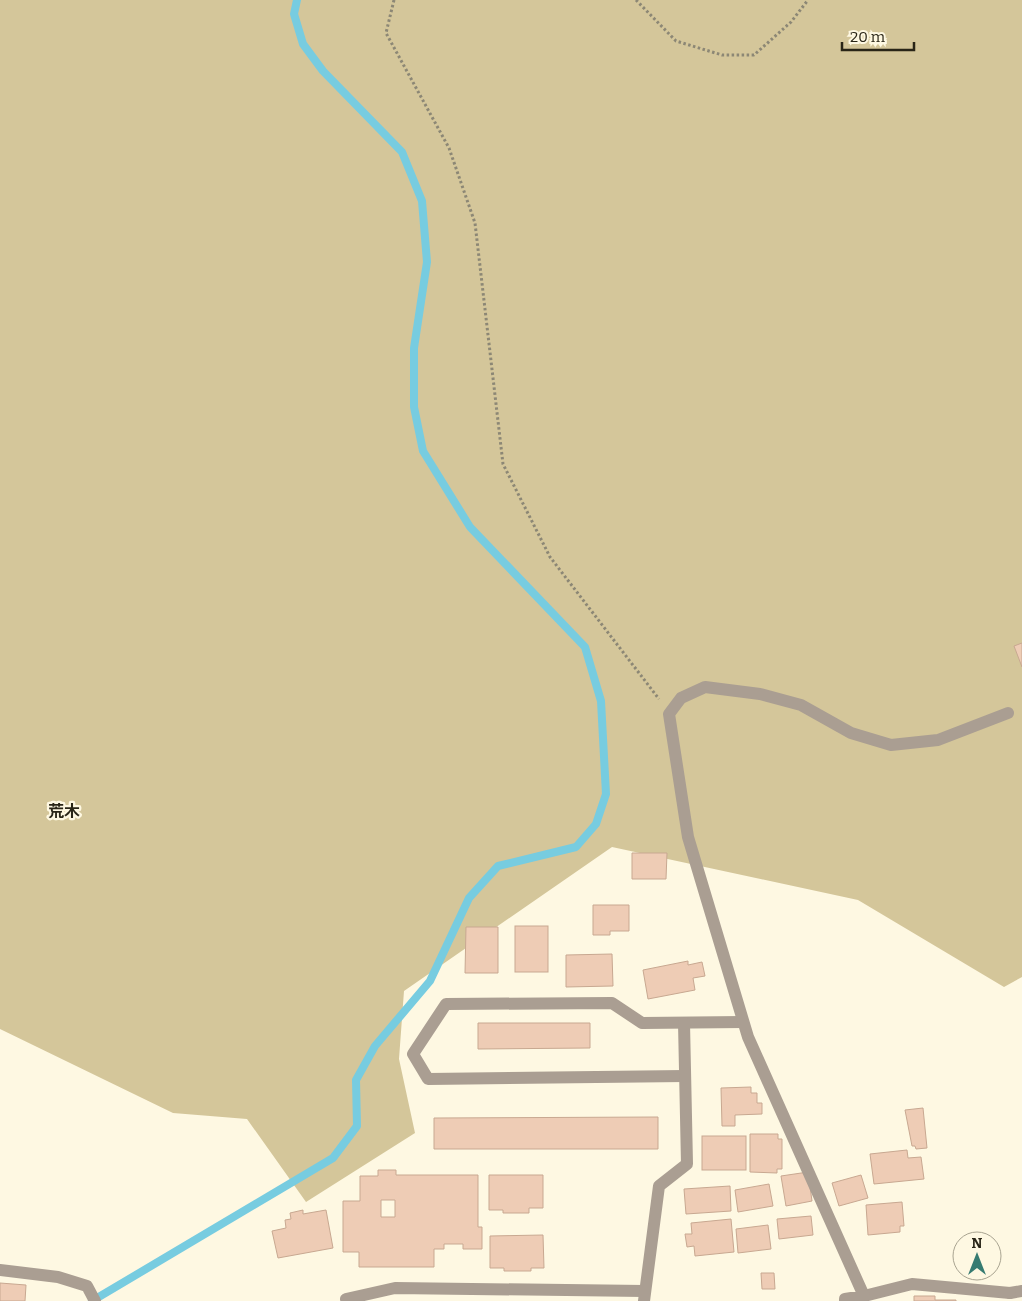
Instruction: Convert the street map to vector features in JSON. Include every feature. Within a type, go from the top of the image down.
[{"type":"street","points":[[864,1296],[748,1037],[688,837],[669,714],[681,698],[705,687],[760,694],[800,705],[851,733],[892,745],[938,740],[1008,713]]},
{"type":"street","points":[[684,1076],[428,1079],[413,1054],[446,1004],[612,1003],[642,1023],[743,1022]]},
{"type":"street","points":[[346,1299],[395,1288],[442,1295],[644,1296],[659,1186],[686,1164],[684,1023]]},
{"type":"street","points":[[0,1270],[58,1277],[87,1286],[95,1301]]},
{"type":"street","points":[[845,1301],[845,1299],[912,1284],[1016,1292]]},
{"type":"path","points":[[394,0],[386,33],[448,148],[475,223],[503,464],[550,557],[669,714]]},
{"type":"path","points":[[636,0],[676,42],[722,55],[754,55],[791,22],[808,0]]},
{"type":"shaded area","points":[[0,0],[1022,0],[1022,977],[1004,987],[858,900],[612,847],[404,991],[399,1059],[415,1133],[306,1202],[247,1119],[173,1113],[0,1029]]},
{"type":"building","points":[[1022,643],[1022,667],[1014,646]]},
{"type":"building","points":[[632,853],[667,853],[666,879],[632,879]]},
{"type":"building","points":[[593,905],[629,905],[629,931],[610,931],[610,935],[593,935]]},
{"type":"building","points":[[515,926],[548,926],[548,972],[515,972]]},
{"type":"building","points":[[466,927],[498,927],[498,973],[465,973]]},
{"type":"building","points":[[612,954],[613,986],[566,987],[566,955]]},
{"type":"building","points":[[688,961],[688,965],[702,962],[705,976],[693,978],[695,990],[648,999],[643,970]]},
{"type":"building","points":[[478,1023],[590,1023],[590,1048],[478,1049]]},
{"type":"building","points":[[751,1087],[751,1093],[757,1093],[757,1103],[762,1103],[762,1114],[735,1115],[735,1126],[722,1126],[721,1088]]},
{"type":"building","points":[[923,1108],[927,1148],[916,1149],[915,1146],[912,1146],[905,1110]]},
{"type":"building","points":[[658,1117],[658,1149],[434,1149],[434,1118]]},
{"type":"building","points":[[750,1134],[778,1134],[778,1139],[782,1139],[782,1169],[777,1169],[777,1173],[750,1172]]},
{"type":"building","points":[[702,1136],[746,1136],[746,1170],[702,1170]]},
{"type":"building","points":[[907,1150],[908,1158],[921,1157],[924,1179],[874,1184],[870,1154]]},
{"type":"building","points":[[378,1170],[396,1170],[396,1175],[478,1175],[478,1227],[482,1227],[482,1249],[463,1249],[463,1244],[444,1244],[444,1249],[434,1249],[434,1267],[359,1267],[359,1252],[343,1252],[343,1201],[360,1201],[360,1176],[378,1176]],"holes":[[[381,1200],[395,1200],[395,1217],[381,1217]]]},
{"type":"building","points":[[808,1172],[812,1201],[786,1206],[781,1176]]},
{"type":"building","points":[[489,1175],[543,1175],[543,1208],[529,1208],[529,1213],[503,1213],[503,1210],[489,1210]]},
{"type":"building","points":[[861,1175],[868,1198],[839,1206],[832,1183]]},
{"type":"building","points":[[769,1184],[773,1206],[738,1212],[735,1190]]},
{"type":"building","points":[[730,1186],[731,1211],[686,1214],[684,1189]]},
{"type":"building","points":[[902,1202],[904,1226],[900,1226],[900,1232],[868,1235],[866,1205]]},
{"type":"building","points":[[303,1210],[303,1214],[326,1210],[333,1248],[278,1258],[272,1231],[286,1228],[285,1220],[291,1219],[290,1213]]},
{"type":"building","points":[[811,1216],[813,1235],[779,1239],[777,1219]]},
{"type":"building","points":[[731,1219],[734,1252],[695,1256],[694,1246],[687,1247],[685,1234],[692,1234],[691,1223]]},
{"type":"building","points":[[768,1225],[771,1249],[738,1253],[736,1229]]},
{"type":"building","points":[[543,1235],[544,1268],[531,1268],[531,1271],[504,1271],[504,1268],[490,1268],[490,1236]]},
{"type":"building","points":[[761,1273],[774,1273],[775,1289],[762,1289]]},
{"type":"building","points":[[0,1283],[26,1285],[25,1301],[0,1301]]},
{"type":"building","points":[[914,1296],[935,1296],[935,1300],[956,1301],[914,1301]]},
{"type":"waterway","points":[[92,1301],[333,1158],[357,1126],[356,1080],[375,1046],[430,981],[469,898],[498,866],[576,847],[596,824],[606,794],[601,701],[585,647],[470,527],[423,451],[414,407],[414,348],[427,262],[422,201],[402,152],[323,71],[303,44],[294,14],[297,0]]},
{"type":"district","name":"荒木","points":[[64,811]]}]
